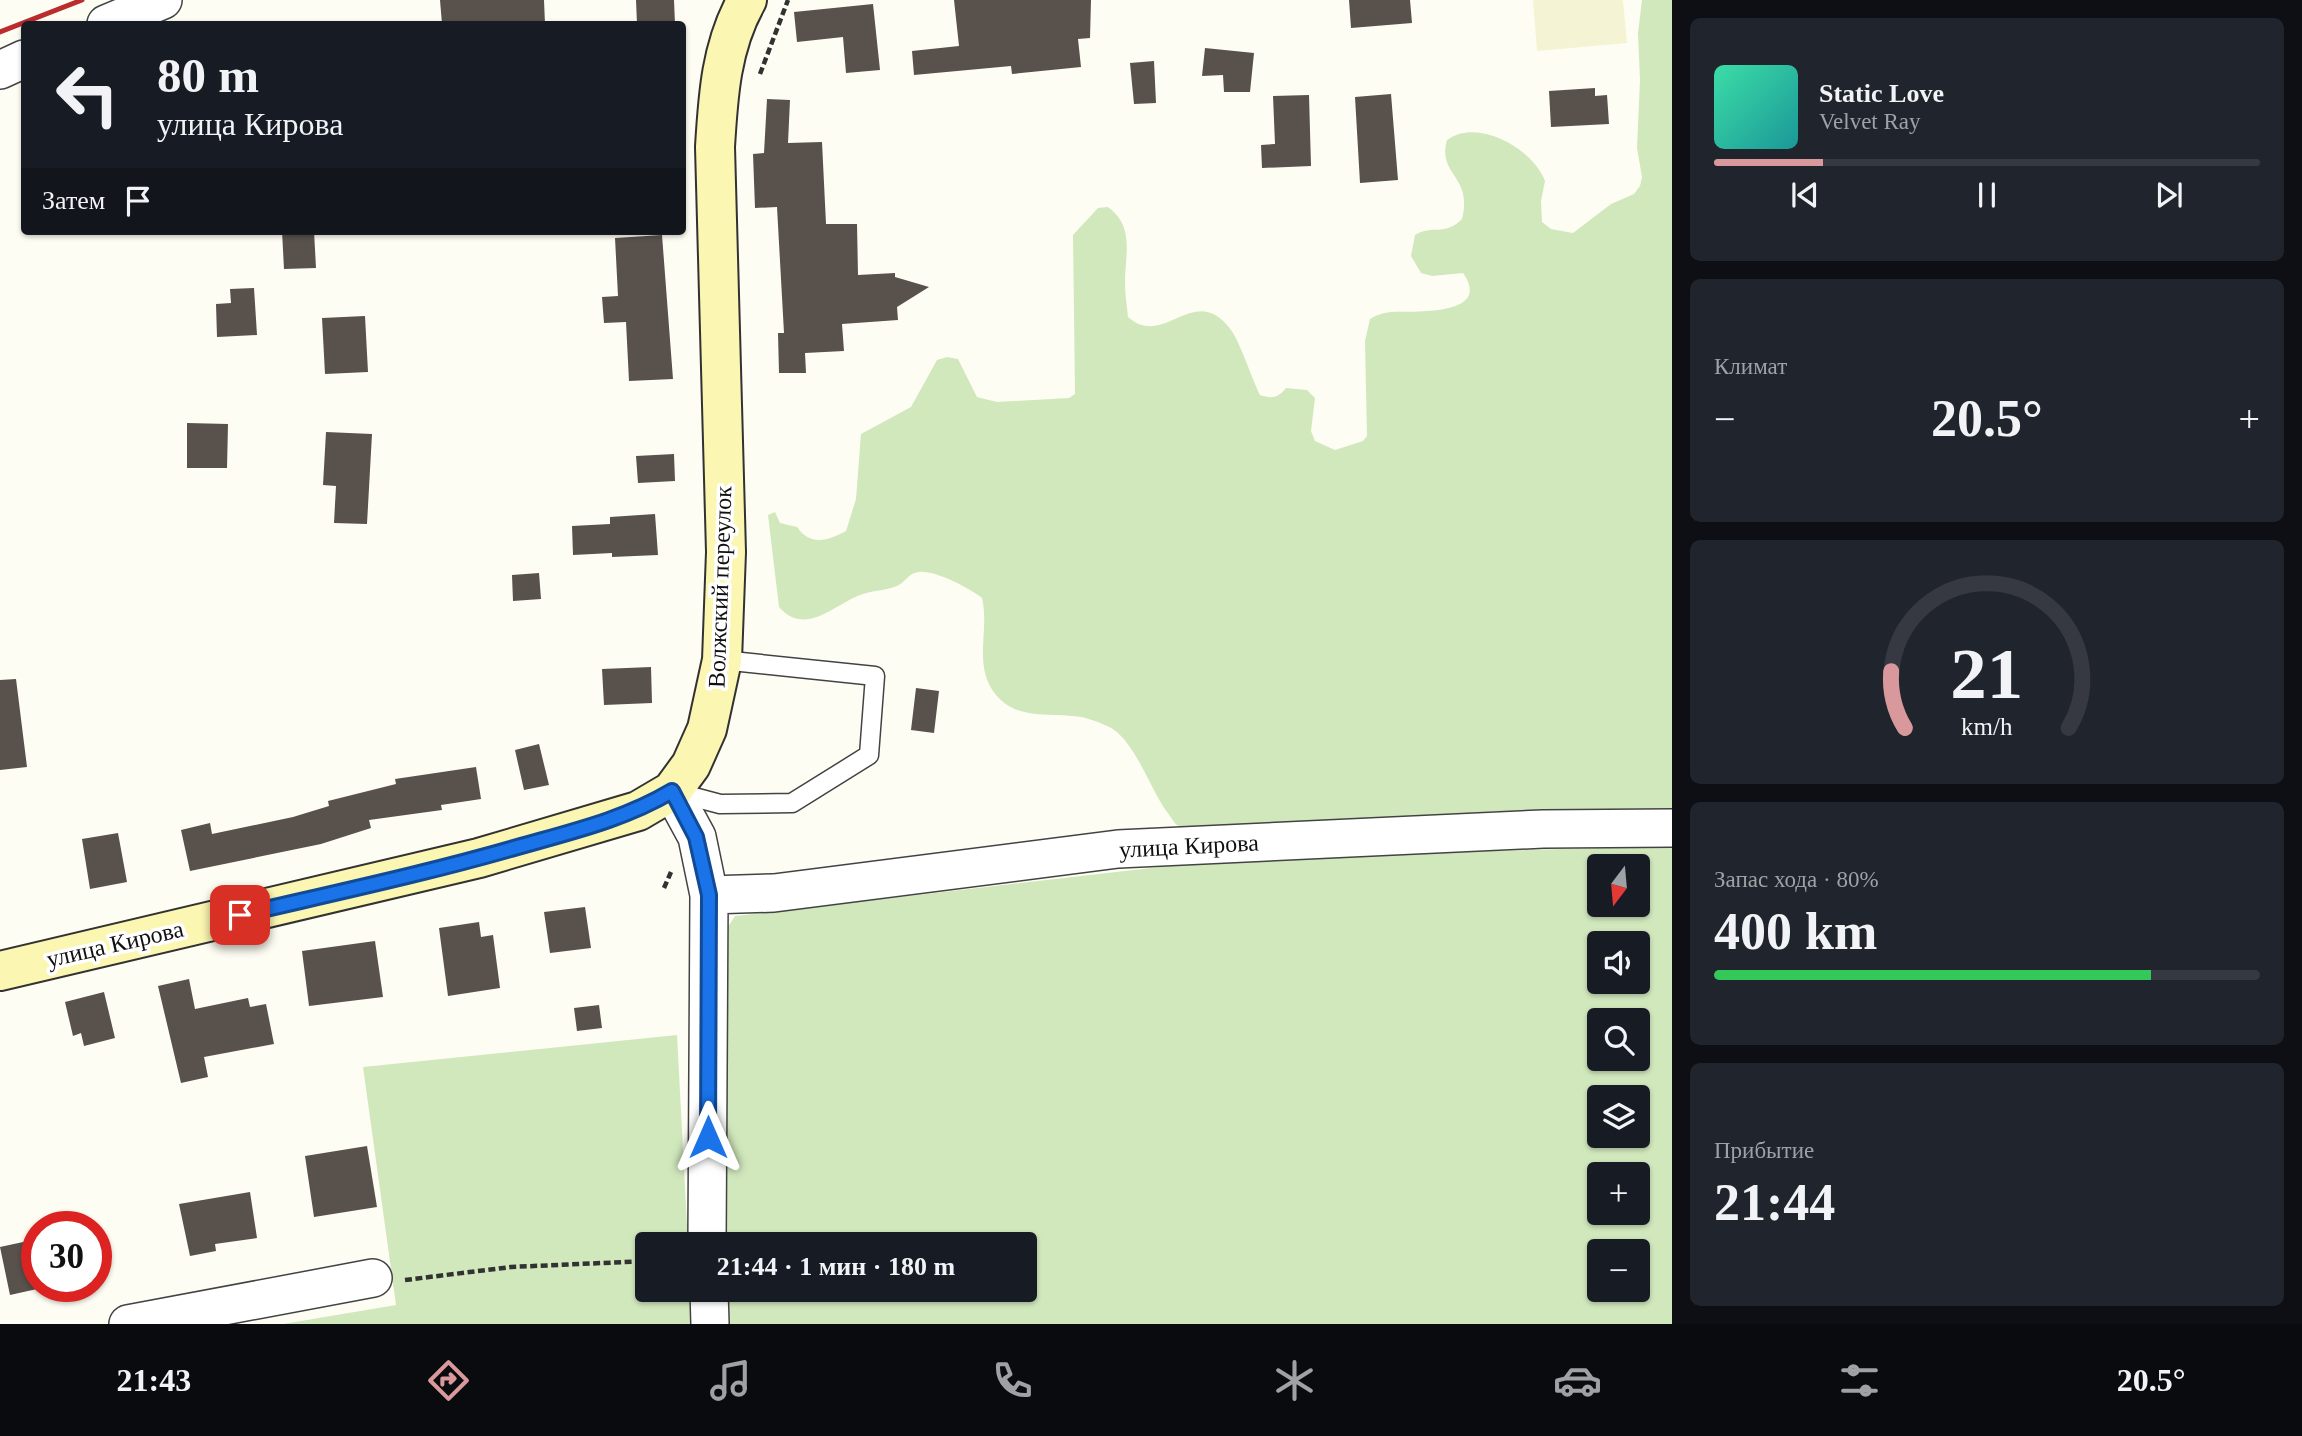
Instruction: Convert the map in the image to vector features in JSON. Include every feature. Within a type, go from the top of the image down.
[{"type":"main road","name":"Волжский переулок","points":[[672,791],[691,765],[707,729],[722,660],[726,552],[715,148],[719,86],[727,47],[747,0]]},
{"type":"main road","name":"улица Кирова","points":[[0,971],[479,858],[638,811],[672,791]]},
{"type":"street","points":[[113,21],[163,0]]},
{"type":"street","points":[[0,70],[21,60]]},
{"type":"street","points":[[672,791],[696,837],[709,895],[707,1232]]},
{"type":"street","name":"улица Кирова","points":[[709,895],[774,893],[1118,849],[1543,829],[1672,828]]},
{"type":"street","points":[[128,1324],[373,1278]]},
{"type":"street","points":[[709,1302],[710,1324]]},
{"type":"lane","points":[[672,791],[720,804],[792,803],[869,755],[875,676],[722,660]]},
{"type":"path","points":[[373,1278],[414,1281],[511,1267],[635,1262]]},
{"type":"green space","points":[[1533,0],[1623,0],[1627,43],[1537,51]]},
{"type":"green space","points":[[1642,0],[1672,0],[1672,813],[1499,811],[1203,831],[1183,827],[1176,824],[1167,812],[1133,752],[1116,732],[1085,718],[1021,711],[1004,703],[996,695],[989,684],[983,660],[982,598],[961,585],[934,574],[919,572],[897,586],[860,595],[809,619],[789,616],[779,607],[768,515],[775,512],[780,523],[797,527],[813,539],[826,539],[846,531],[856,499],[861,434],[911,407],[937,360],[947,357],[958,359],[977,397],[997,402],[1069,398],[1075,394],[1073,235],[1098,208],[1108,207],[1122,223],[1125,232],[1128,317],[1142,325],[1154,326],[1192,313],[1204,312],[1217,316],[1235,336],[1260,395],[1274,397],[1286,388],[1307,390],[1315,398],[1311,431],[1315,441],[1335,450],[1363,441],[1367,436],[1365,341],[1370,319],[1388,312],[1446,309],[1468,298],[1470,287],[1463,273],[1432,276],[1421,273],[1411,256],[1415,235],[1427,230],[1449,228],[1462,219],[1463,193],[1447,161],[1447,140],[1460,134],[1488,134],[1517,148],[1529,158],[1545,181],[1541,201],[1542,222],[1551,229],[1573,233],[1611,204],[1634,194],[1640,186],[1642,177],[1637,148],[1640,80],[1638,33]]},
{"type":"green space","points":[[1672,848],[1672,1324],[727,1324],[726,1302],[1037,1302],[1037,1232],[724,1232],[719,941],[735,916],[1177,865],[1408,853]]},
{"type":"green space","points":[[677,1035],[687,1232],[635,1232],[635,1302],[692,1302],[693,1324],[283,1324],[396,1305],[363,1067]]},
{"type":"building","points":[[440,0],[544,0],[545,21],[442,21]]},
{"type":"building","points":[[636,0],[674,0],[675,21],[637,21]]},
{"type":"building","points":[[954,0],[1091,0],[1090,38],[1078,39],[1081,67],[1012,74],[1011,66],[914,75],[912,51],[959,46]]},
{"type":"building","points":[[1349,0],[1410,0],[1412,23],[1351,28]]},
{"type":"building","points":[[873,4],[880,70],[846,73],[843,37],[797,42],[794,12]]},
{"type":"building","points":[[1205,48],[1254,53],[1250,92],[1224,92],[1223,75],[1202,76]]},
{"type":"building","points":[[1154,61],[1156,103],[1134,104],[1130,63]]},
{"type":"building","points":[[1595,88],[1595,96],[1607,95],[1609,124],[1551,127],[1549,91]]},
{"type":"building","points":[[1391,94],[1398,180],[1360,183],[1355,97]]},
{"type":"building","points":[[1309,95],[1311,166],[1262,168],[1261,145],[1275,144],[1273,96]]},
{"type":"building","points":[[767,99],[790,100],[788,143],[822,142],[826,224],[857,224],[858,275],[895,273],[895,277],[929,287],[897,307],[898,320],[842,324],[844,351],[805,353],[806,373],[779,373],[778,333],[784,333],[777,207],[755,208],[753,154],[764,153]]},
{"type":"building","points":[[282,235],[314,235],[316,268],[284,269]]},
{"type":"building","points":[[662,235],[673,379],[629,381],[626,322],[604,323],[602,297],[618,296],[615,238]]},
{"type":"building","points":[[254,288],[257,335],[217,337],[216,304],[231,303],[230,289]]},
{"type":"building","points":[[365,316],[368,372],[325,374],[322,318]]},
{"type":"building","points":[[187,423],[228,424],[227,468],[187,468]]},
{"type":"building","points":[[326,432],[372,434],[367,524],[334,523],[336,486],[323,485]]},
{"type":"building","points":[[674,454],[675,481],[638,483],[636,456]]},
{"type":"building","points":[[655,514],[658,555],[573,555],[572,526],[610,524],[610,517]]},
{"type":"building","points":[[539,573],[541,599],[513,601],[512,575]]},
{"type":"building","points":[[651,667],[652,703],[604,705],[602,669]]},
{"type":"building","points":[[16,679],[27,767],[0,770],[0,680]]},
{"type":"building","points":[[916,688],[939,691],[934,733],[911,730]]},
{"type":"building","points":[[539,744],[549,785],[524,790],[515,750]]},
{"type":"building","points":[[476,767],[481,799],[441,805],[442,810],[369,820],[371,828],[321,844],[190,871],[181,830],[210,823],[212,834],[293,817],[329,806],[328,801],[396,784],[395,779]]},
{"type":"building","points":[[118,833],[127,882],[90,889],[82,839]]},
{"type":"building","points":[[585,907],[591,948],[550,953],[544,912]]},
{"type":"building","points":[[479,922],[481,937],[493,935],[500,988],[448,996],[439,928]]},
{"type":"building","points":[[375,941],[383,997],[309,1006],[302,951]]},
{"type":"building","points":[[189,979],[195,1009],[248,998],[250,1007],[266,1004],[274,1044],[204,1057],[208,1077],[181,1083],[158,986]]},
{"type":"building","points":[[104,992],[115,1038],[84,1046],[81,1033],[73,1036],[65,1002]]},
{"type":"building","points":[[599,1005],[602,1028],[577,1031],[574,1008]]},
{"type":"building","points":[[367,1146],[377,1207],[314,1217],[305,1156]]},
{"type":"building","points":[[250,1192],[257,1238],[215,1244],[216,1251],[190,1256],[179,1204]]},
{"type":"building","points":[[21,1242],[21,1293],[10,1295],[0,1247]]},
{"type":"railway","points":[[28,21],[82,0]]},
{"type":"railway","points":[[0,32],[21,24]]},
{"type":"route","points":[[240,915],[479,858],[585,828],[638,811],[672,791],[696,837],[709,895],[708,1137]]}]
